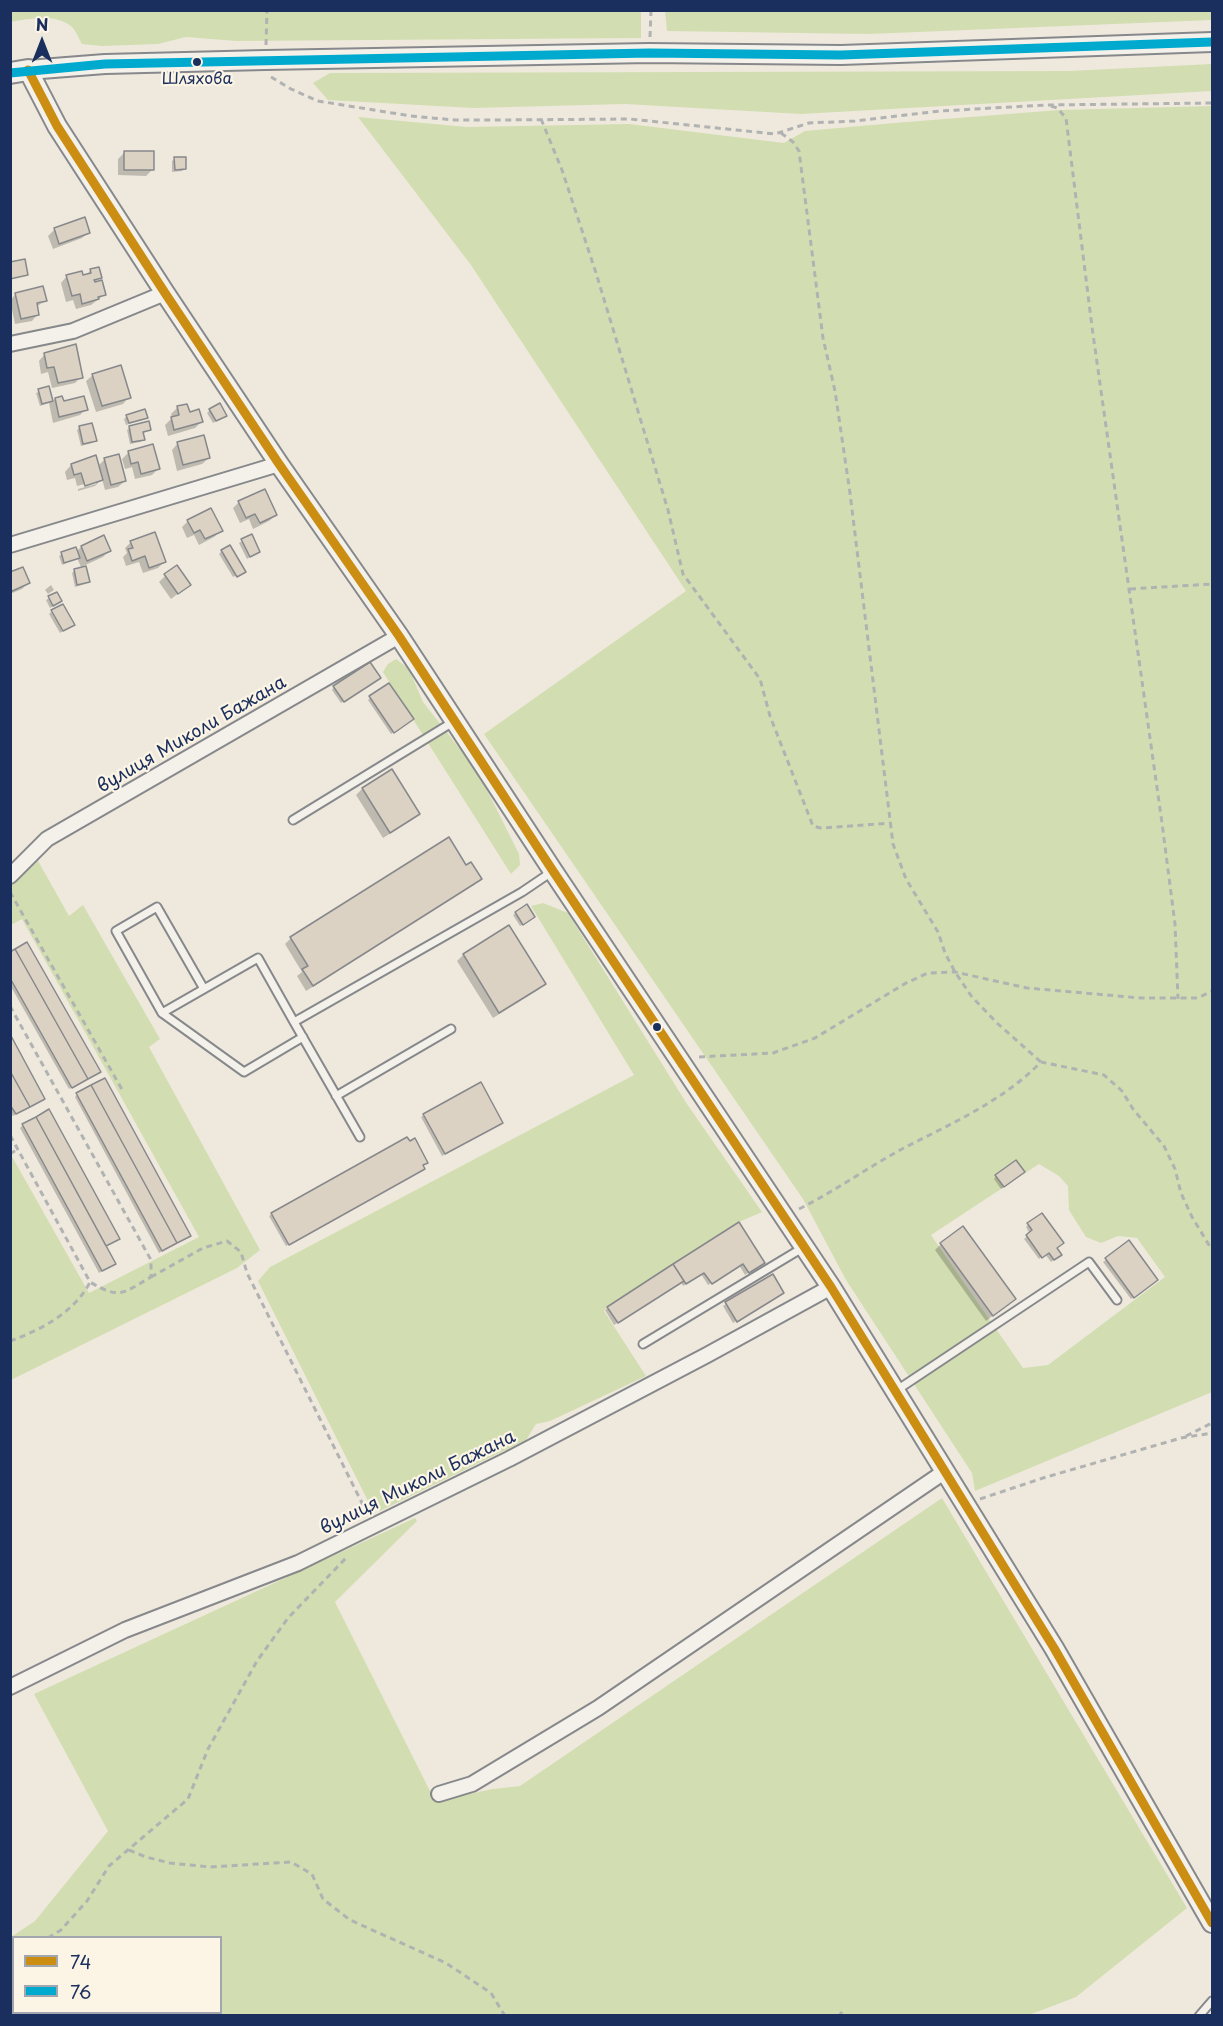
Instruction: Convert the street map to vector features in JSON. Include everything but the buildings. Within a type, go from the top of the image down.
[{"type":"street","points":[[1212,42],[841,55],[650,53],[105,64],[19,72],[57,126],[279,464],[399,636],[831,1287],[1054,1648],[1212,1923]]},
{"type":"street","points":[[10,344],[73,331],[165,293]]},
{"type":"street","points":[[10,545],[279,464]]},
{"type":"street","name":"вулиця Миколи Бажана","points":[[10,876],[47,839],[399,636]]},
{"type":"street","name":"вулиця Миколи Бажана","points":[[10,1687],[125,1630],[298,1563],[508,1459],[831,1287]]},
{"type":"street","points":[[439,1794],[472,1784],[598,1708],[944,1472]]},
{"type":"lane","points":[[293,820],[455,721]]},
{"type":"lane","points":[[294,1022],[522,892],[553,871]]},
{"type":"lane","points":[[204,989],[157,907],[116,931],[162,1013],[244,1072],[303,1037]]},
{"type":"lane","points":[[162,1013],[258,958],[360,1137]]},
{"type":"lane","points":[[336,1096],[451,1029]]},
{"type":"lane","points":[[643,1344],[804,1247]]},
{"type":"lane","points":[[895,1392],[1089,1262],[1117,1300]]},
{"type":"lane","points":[[1199,2016],[1212,2001]]},
{"type":"path","points":[[267,10],[266,60],[271,78],[318,101],[433,118],[630,118],[775,134],[809,123],[855,121],[940,111],[1046,105],[1212,103]]},
{"type":"path","points":[[650,53],[651,10]]},
{"type":"path","points":[[1046,105],[1057,108],[1066,118],[1092,327],[1175,924],[1178,999]]},
{"type":"path","points":[[541,119],[562,170],[596,273],[668,510],[683,573],[760,679],[770,716],[813,826],[821,828],[891,823]]},
{"type":"path","points":[[781,133],[793,142],[799,151],[823,338],[835,392],[848,482],[893,844],[906,879],[938,932],[955,972],[972,997],[998,1024],[1041,1062],[1104,1076],[1122,1091],[1133,1109],[1164,1146],[1175,1169],[1184,1201],[1212,1250]]},
{"type":"path","points":[[1130,589],[1212,584]]},
{"type":"path","points":[[10,892],[124,1093]]},
{"type":"path","points":[[676,1055],[693,1058],[773,1053],[815,1038],[906,983],[928,973],[955,972],[1027,988],[1141,998],[1198,998],[1212,991]]},
{"type":"path","points":[[10,1006],[151,1260],[151,1277]]},
{"type":"path","points":[[784,1217],[831,1193],[900,1150],[963,1118],[1023,1080],[1041,1062]]},
{"type":"path","points":[[10,1136],[90,1282],[108,1292],[125,1292],[203,1248],[227,1241],[241,1252],[247,1273],[363,1505],[381,1521]]},
{"type":"path","points":[[10,1154],[18,1149]]},
{"type":"path","points":[[10,1341],[55,1321],[84,1294],[90,1282]]},
{"type":"path","points":[[1181,1438],[1212,1423]]},
{"type":"path","points":[[965,1505],[1043,1478],[1181,1438],[1212,1433]]},
{"type":"path","points":[[51,1936],[61,1930],[87,1900],[109,1866],[188,1799],[208,1749],[258,1661],[288,1618],[349,1555]]},
{"type":"path","points":[[128,1850],[170,1863],[210,1867],[291,1862],[312,1874],[324,1899],[350,1920],[446,1963],[491,1993],[505,2016]]},
{"type":"green space","points":[[11,10],[641,10],[641,38],[236,41],[186,37],[158,44],[102,46],[82,44],[72,27],[58,20],[42,18],[11,22]]},
{"type":"green space","points":[[1212,10],[1212,20],[869,34],[667,31],[665,11]]},
{"type":"green space","points":[[1212,64],[1212,91],[801,114],[625,104],[473,108],[328,100],[313,83],[330,73],[1069,71]]},
{"type":"green space","points":[[1212,106],[1212,1392],[975,1491],[972,1473],[846,1280],[803,1199],[484,734],[686,591],[471,265],[358,117],[467,127],[629,124],[784,143],[805,131],[1059,110]],"holes":[[[1039,1164],[1059,1176],[1068,1186],[1069,1210],[1086,1237],[1101,1243],[1118,1236],[1137,1238],[1165,1277],[1048,1365],[1023,1368],[931,1235]]]},
{"type":"green space","points":[[396,659],[409,669],[423,702],[463,753],[485,786],[519,854],[520,865],[511,874],[383,672],[388,664]]},
{"type":"green space","points":[[37,859],[69,916],[83,905],[160,1039],[149,1047],[260,1250],[237,1268],[11,1380],[10,1153],[89,1293],[199,1237],[22,919],[11,925],[11,885]]},
{"type":"green space","points":[[543,903],[568,913],[687,1104],[762,1212],[739,1222],[604,1311],[646,1376],[550,1421],[536,1424],[526,1440],[380,1511],[368,1501],[258,1281],[270,1267],[634,1075],[531,906]]},
{"type":"green space","points":[[942,1498],[1187,1908],[1076,1997],[1029,2015],[11,2015],[12,1936],[12,2014],[222,2014],[222,1936],[12,1936],[35,1921],[108,1831],[34,1694],[415,1518],[417,1521],[335,1602],[435,1801],[520,1786]]},
{"type":"transit line","name":"76","points":[[10,73],[105,64],[649,53],[841,55],[1212,42]]},
{"type":"transit line","name":"74","points":[[28,70],[57,126],[165,293],[279,464],[399,636],[831,1287],[1054,1648],[1212,1923]]},
{"type":"place","name":"Шляхова","points":[[197,62]]}]
